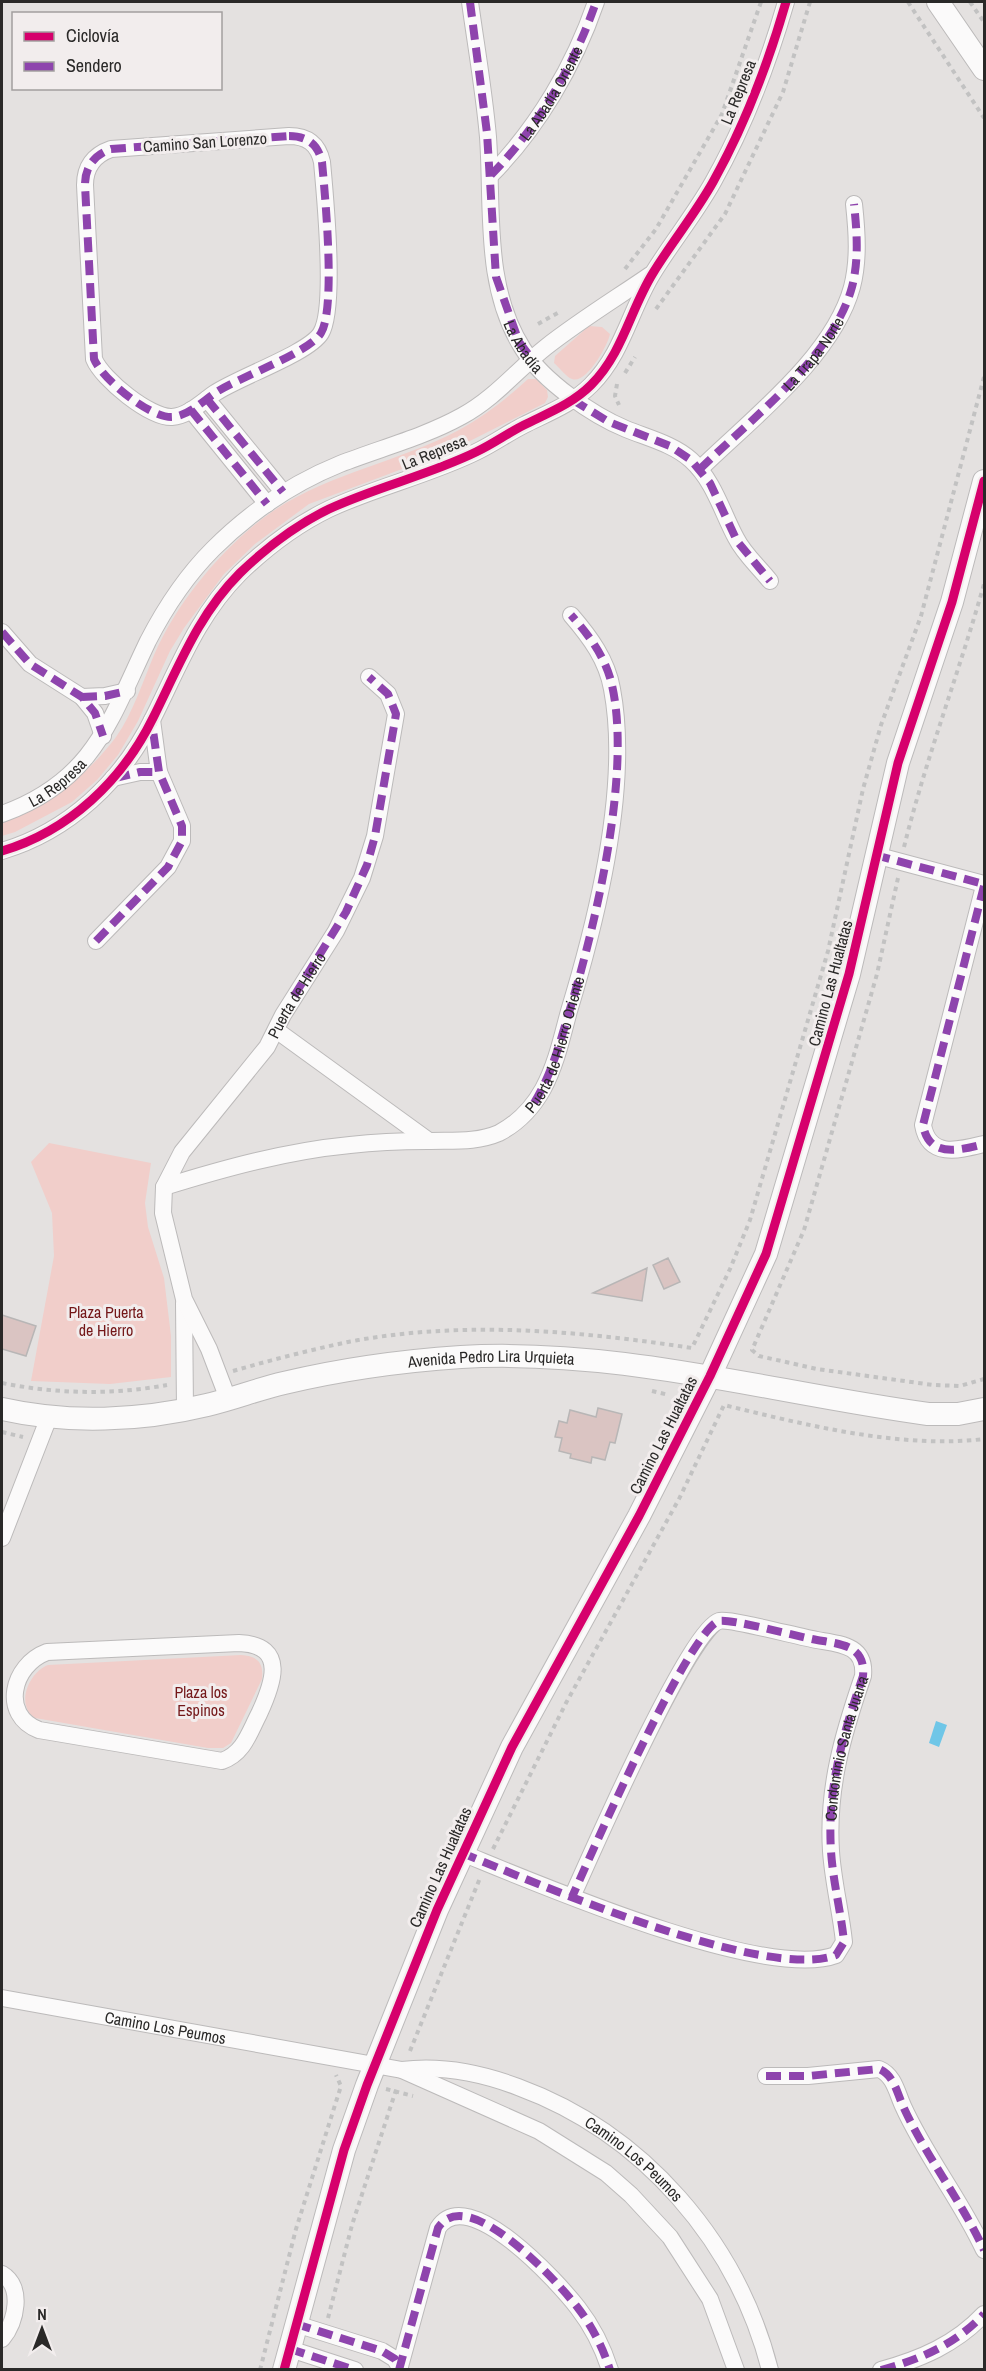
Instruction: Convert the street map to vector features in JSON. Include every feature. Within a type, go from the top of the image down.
[{"type":"street","name":"La Abadía","points":[[470,2],[491,175],[496,277],[519,342],[532,359],[573,400],[609,422],[670,446],[700,469],[710,483],[737,541],[770,581]]},
{"type":"street","name":"La Abadía Oriente","points":[[491,175],[511,154],[543,111],[582,38],[596,2]]},
{"type":"street","name":"La Represa","points":[[2,851],[31,840],[69,819],[113,778],[127,762],[152,720],[188,643],[212,606],[248,566],[291,531],[350,500],[474,453],[573,400],[594,382],[614,356],[652,274],[694,213],[731,148],[764,72],[786,2]]},
{"type":"street","points":[[938,2],[984,69]]},
{"type":"street","name":"Camino San Lorenzo","points":[[289,136],[304,138],[317,147],[322,162],[328,255],[325,326],[321,335],[308,346],[244,376],[207,399],[190,410],[171,417],[156,414],[109,381],[97,367],[92,339],[86,185],[88,168],[98,155],[111,149],[289,136]]},
{"type":"street","name":"La Trapa Norte","points":[[700,469],[807,364],[834,330],[845,306],[856,263],[854,204]]},
{"type":"street","name":"La Represa","points":[[2,814],[29,802],[57,784],[85,758],[103,736],[127,691],[148,641],[183,586],[229,534],[283,492],[339,464],[456,419],[492,396],[532,359],[584,318],[652,274]]},
{"type":"street","points":[[207,399],[283,492]]},
{"type":"street","points":[[190,410],[267,504]]},
{"type":"street","name":"Camino Las Hualtatas","points":[[287,2360],[341,2160],[375,2065],[462,1853],[539,1694],[639,1516],[710,1376],[761,1264],[778,1219],[849,974],[898,763],[952,602],[984,481]]},
{"type":"street","name":"Puerta de Hierro Oriente","points":[[164,1187],[247,1163],[322,1148],[464,1141],[488,1137],[506,1128],[525,1114],[544,1087],[576,991],[608,843],[617,738],[616,712],[608,673],[594,644],[571,615]]},
{"type":"street","points":[[2,633],[30,664],[82,697],[95,713],[103,736]]},
{"type":"street","name":"Puerta de Hierro","points":[[228,1399],[209,1349],[184,1299],[163,1213],[164,1187],[182,1152],[256,1063],[346,912],[372,850],[396,714],[388,694],[369,677]]},
{"type":"street","points":[[82,697],[105,696],[127,691]]},
{"type":"street","points":[[96,940],[168,867],[180,847],[182,826],[159,772],[152,720]]},
{"type":"street","points":[[113,778],[140,771],[159,772]]},
{"type":"street","points":[[875,855],[984,885],[923,1125],[932,1144],[944,1150],[984,1144]]},
{"type":"street","points":[[276,1030],[429,1141]]},
{"type":"street","name":"Puerta de Hierro","points":[[184,1299],[185,1410]]},
{"type":"street","name":"Avenida Pedro Lira Urquieta","points":[[2,1409],[49,1417],[112,1418],[185,1410],[333,1372],[385,1364],[464,1357],[509,1356],[593,1360],[710,1376],[928,1414],[958,1414],[984,1409]]},
{"type":"street","points":[[2,1538],[49,1417]]},
{"type":"street","name":"Condominio Santa Juana","points":[[462,1853],[572,1897],[673,1932],[726,1947],[790,1957],[832,1957],[840,1952],[844,1942],[831,1852],[832,1801],[839,1749],[864,1676],[864,1667],[858,1653],[847,1645],[789,1636],[730,1620],[711,1625],[700,1638],[654,1721],[572,1897]]},
{"type":"street","points":[[247,1643],[268,1656],[274,1673],[273,1682],[244,1745],[235,1755],[222,1761],[39,1730],[22,1720],[8,1689],[31,1660],[47,1652],[247,1643]]},
{"type":"street","name":"Camino Los Peumos","points":[[2,1998],[402,2070],[439,2068],[507,2083],[532,2092],[583,2118],[631,2151],[675,2193],[714,2241],[750,2309],[770,2370]]},
{"type":"street","points":[[766,2076],[808,2076],[879,2069],[889,2075],[915,2130],[965,2212],[984,2250]]},
{"type":"street","name":"Camino Los Peumos","points":[[402,2070],[562,2143],[606,2173],[631,2195],[670,2237],[698,2277],[720,2322],[736,2370]]},
{"type":"street","points":[[401,2369],[438,2228],[449,2216],[459,2214],[479,2221],[512,2242],[558,2285],[591,2328],[610,2370]]},
{"type":"street","points":[[2,2274],[12,2283],[16,2295],[10,2322],[2,2338]]},
{"type":"street","points":[[881,2370],[919,2358],[942,2347],[967,2330],[984,2314]]},
{"type":"street","points":[[296,2324],[389,2354],[401,2369]]},
{"type":"street","points":[[287,2360],[355,2370]]},
{"type":"path","points":[[619,274],[656,229],[722,114],[761,2]]},
{"type":"path","points":[[655,311],[725,214],[783,92],[810,2]]},
{"type":"path","points":[[908,2],[984,118]]},
{"type":"path","points":[[970,2],[984,22]]},
{"type":"path","points":[[538,324],[570,306]]},
{"type":"path","points":[[625,411],[617,404],[616,387],[632,365],[638,346]]},
{"type":"path","points":[[692,1348],[730,1269],[750,1220],[828,951],[851,837],[878,736],[921,616],[984,377]]},
{"type":"path","points":[[752,1350],[759,1356],[817,1369],[933,1385],[960,1386],[984,1379]]},
{"type":"path","points":[[2,1383],[61,1392],[99,1393],[141,1390],[185,1382]]},
{"type":"path","points":[[650,1390],[669,1395]]},
{"type":"path","points":[[324,2333],[352,2225],[402,2070],[486,1863],[566,1703],[679,1499],[724,1406],[797,1423],[912,1439],[956,1442],[984,1439]]},
{"type":"path","points":[[2,1432],[41,1440]]},
{"type":"path","points":[[260,2370],[296,2229],[341,2086],[336,2075],[324,2073]]},
{"type":"path","points":[[395,2092],[415,2097]]},
{"type":"green space","points":[[589,326],[602,327],[610,334],[596,363],[584,376],[572,379],[554,363],[555,356]]},
{"type":"green space","points":[[528,379],[536,379],[547,390],[548,397],[545,403],[450,451],[309,504],[255,544],[224,574],[184,628],[170,651],[138,721],[118,755],[97,780],[72,802],[15,832],[2,836],[2,823],[19,816],[65,788],[92,765],[116,737],[133,707],[154,655],[173,618],[198,583],[241,536],[280,507],[304,493],[408,453],[459,430],[495,407]]},
{"type":"green space","name":"Plaza Puerta de Hierro","points":[[49,1143],[151,1163],[145,1203],[148,1227],[164,1278],[171,1336],[171,1377],[110,1384],[31,1381],[54,1256],[52,1213],[31,1162]]},
{"type":"green space","name":"Plaza los Espinos","points":[[241,1655],[258,1661],[262,1668],[262,1679],[231,1743],[223,1748],[208,1748],[35,1718],[26,1705],[25,1697],[30,1681],[35,1674],[48,1665]]},
{"type":"water","points":[[936,1721],[947,1725],[939,1747],[929,1743]]},
{"type":"building","points":[[668,1258],[680,1282],[664,1289],[653,1265]]},
{"type":"building","points":[[647,1268],[642,1301],[593,1293]]},
{"type":"building","points":[[2,1315],[36,1326],[26,1356],[2,1349]]},
{"type":"building","points":[[598,1408],[622,1414],[615,1443],[610,1442],[605,1460],[592,1457],[591,1463],[570,1458],[571,1454],[559,1451],[562,1438],[555,1437],[559,1421],[567,1423],[570,1410],[596,1417]]},
{"type":"marked path","points":[[470,2],[487,133],[496,277],[519,342],[532,359]]},
{"type":"marked path","points":[[491,175],[524,137],[553,94],[577,49],[596,2]]},
{"type":"marked path","points":[[289,136],[311,142],[318,150],[322,162],[329,277],[328,300],[321,333],[303,349],[215,393],[184,414],[172,417],[152,411],[116,386],[106,377],[94,359],[85,185],[89,167],[95,158],[111,149],[289,136]]},
{"type":"marked path","points":[[700,469],[788,386],[827,338],[842,313],[852,287],[856,267],[857,235],[854,204]]},
{"type":"marked path","points":[[207,399],[283,492]]},
{"type":"marked path","points":[[573,400],[609,422],[670,446],[691,460],[710,483],[737,541],[770,581]]},
{"type":"marked path","points":[[191,410],[267,504]]},
{"type":"marked path","points":[[534,1103],[555,1058],[580,974],[600,890],[615,800],[618,757],[617,717],[611,681],[595,645],[571,615]]},
{"type":"marked path","points":[[2,632],[30,664],[82,697],[95,713],[103,736]]},
{"type":"marked path","points":[[294,996],[346,912],[367,865],[375,836],[396,714],[388,694],[369,677]]},
{"type":"marked path","points":[[82,697],[105,696],[127,691]]},
{"type":"marked path","points":[[96,941],[168,867],[182,841],[182,826],[159,772],[152,724]]},
{"type":"marked path","points":[[115,778],[140,772],[159,772]]},
{"type":"marked path","points":[[875,855],[984,884]]},
{"type":"marked path","points":[[984,886],[923,1125],[926,1136],[939,1148],[956,1150],[984,1144]]},
{"type":"marked path","points":[[462,1853],[594,1906],[706,1943],[758,1955],[803,1960],[836,1955],[844,1942],[832,1863],[830,1828],[838,1762],[863,1676],[863,1666],[856,1652],[834,1643],[736,1622],[719,1621],[705,1634],[686,1662],[664,1702],[572,1897]]},
{"type":"marked path","points":[[766,2076],[808,2076],[879,2069],[888,2075],[912,2125],[984,2250]]},
{"type":"marked path","points":[[399,2370],[438,2228],[452,2217],[469,2217],[490,2226],[533,2259],[583,2315],[597,2338],[610,2370]]},
{"type":"marked path","points":[[881,2370],[910,2361],[950,2342],[984,2314]]},
{"type":"marked path","points":[[296,2324],[382,2351],[395,2359],[400,2368]]},
{"type":"marked path","points":[[290,2349],[355,2370]]},
{"type":"cycle path","points":[[2,851],[50,831],[71,817],[91,801],[126,763],[153,718],[190,642],[212,606],[240,573],[271,546],[305,522],[329,509],[440,468],[482,449],[568,403],[591,385],[602,373],[619,345],[653,273],[699,205],[725,160],[755,94],[786,2]]},
{"type":"cycle path","points":[[284,2370],[344,2150],[367,2085],[437,1910],[512,1747],[639,1516],[710,1376],[766,1254],[849,974],[898,763],[952,602],[984,481]]}]
